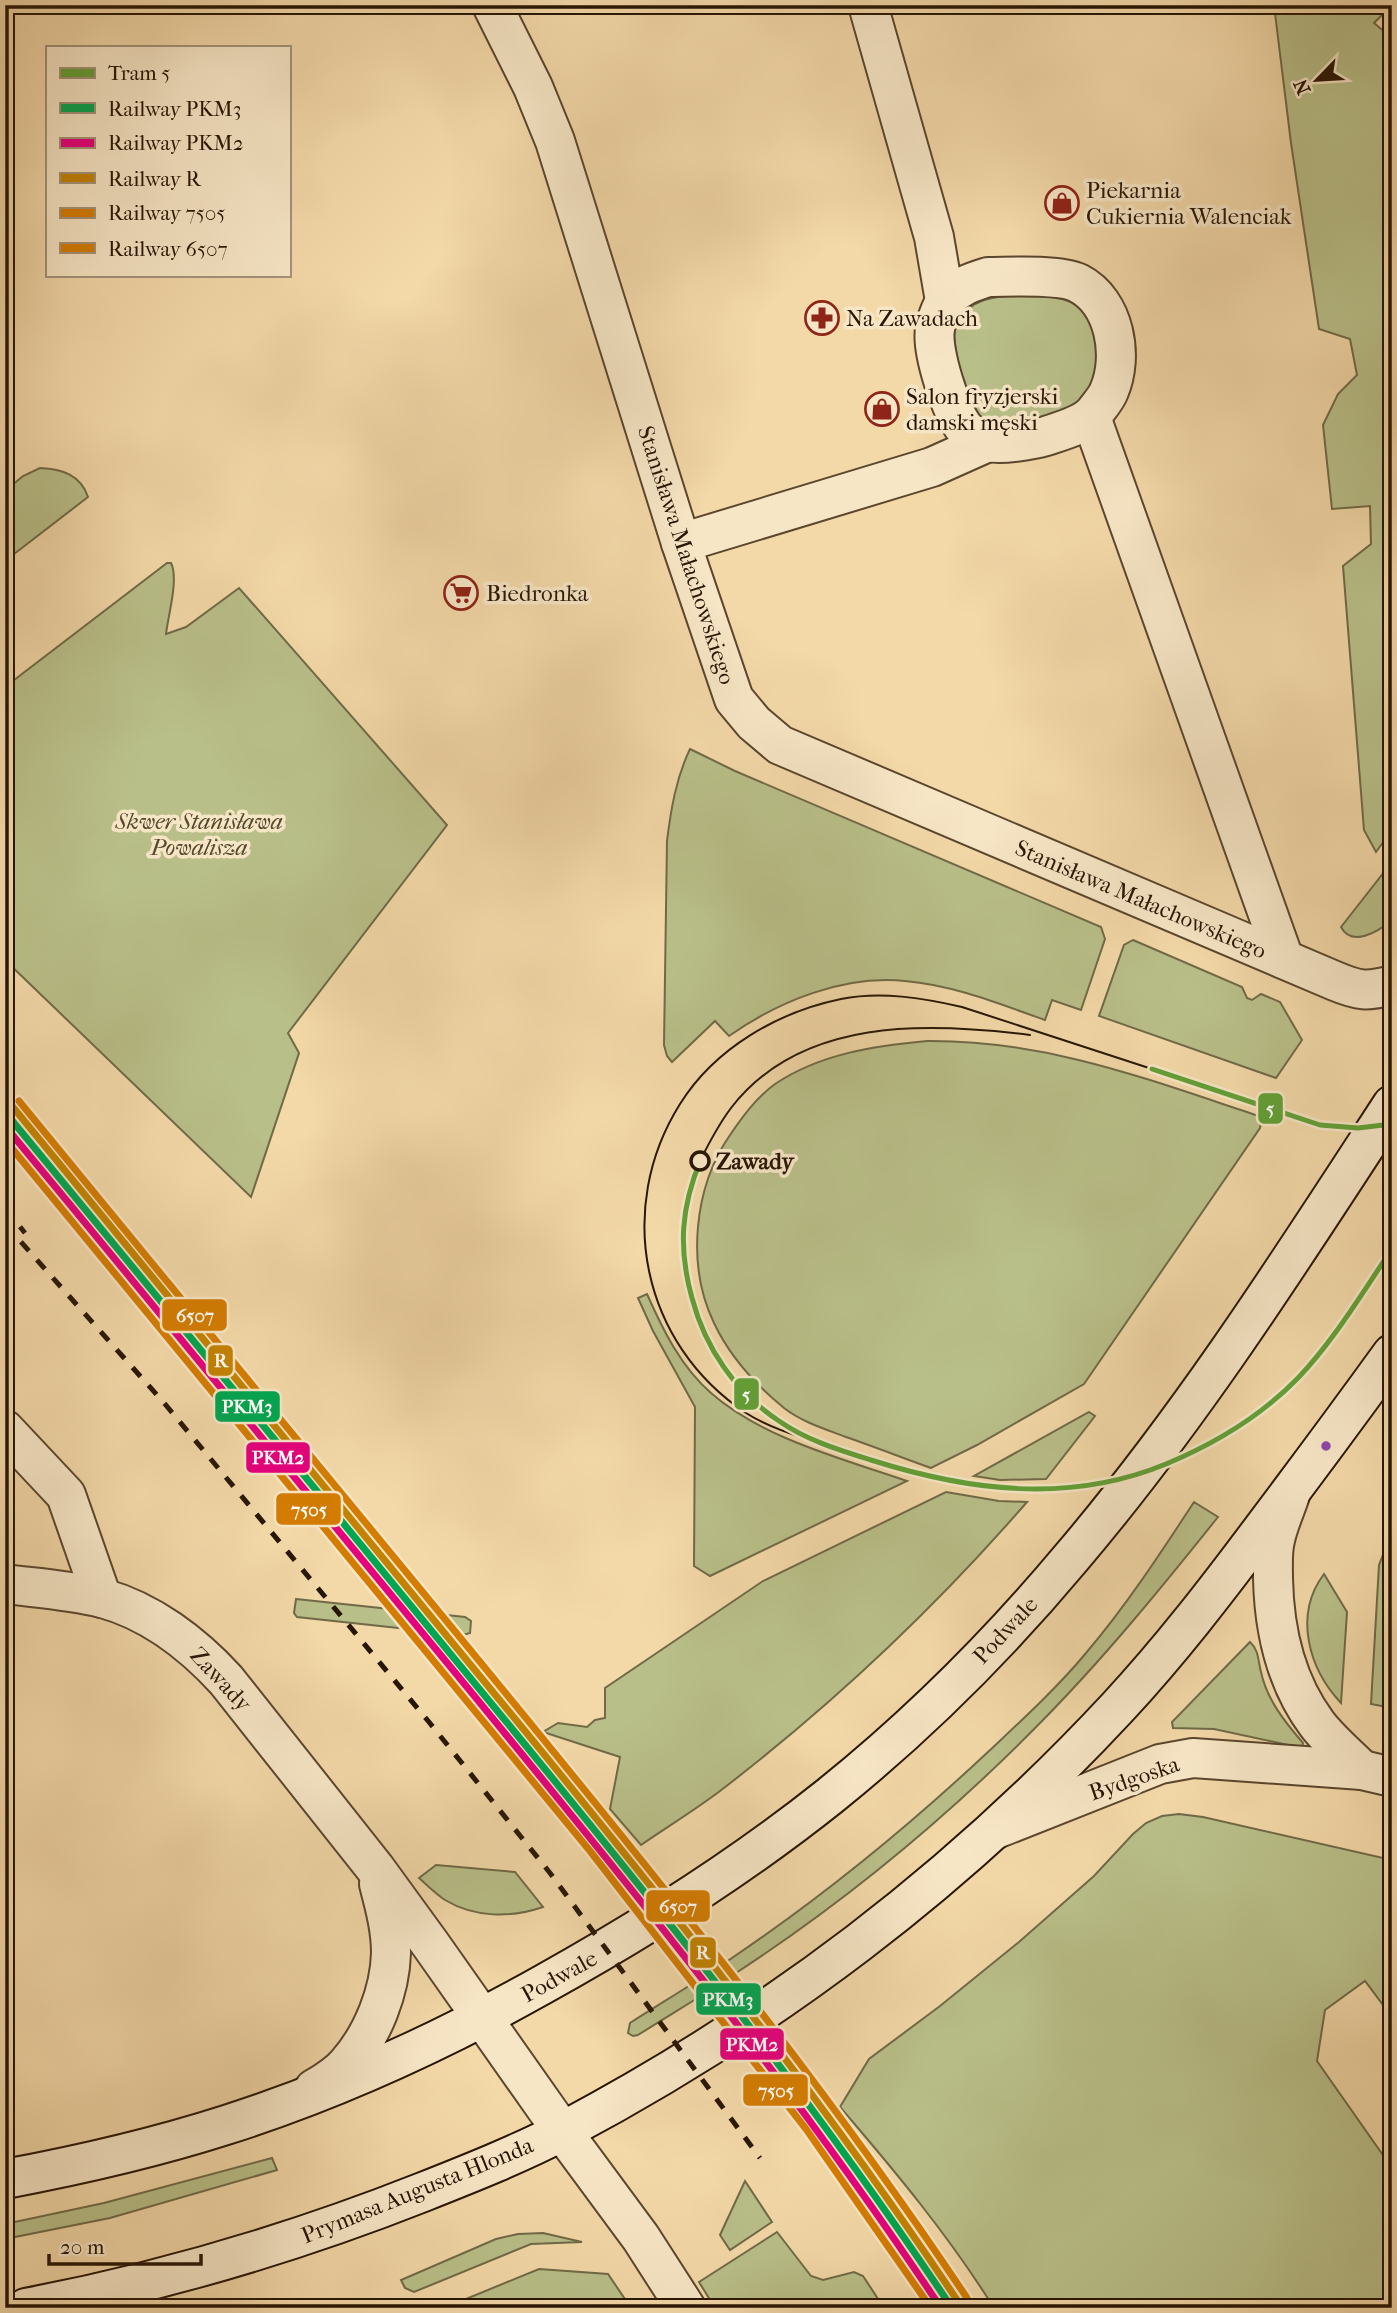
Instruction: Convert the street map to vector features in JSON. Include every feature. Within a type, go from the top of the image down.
[{"type":"street","name":"Stanisława Małachowskiego","points":[[492,5],[533,88],[555,141],[681,543],[734,699],[754,723],[780,745],[1352,988],[1369,991],[1392,985]]},
{"type":"street","points":[[868,5],[934,237],[945,301]]},
{"type":"street","points":[[681,543],[932,467],[988,442],[1041,438],[1091,417],[1109,393],[1115,369],[1111,322],[1098,298],[1077,282],[1050,278],[988,277],[965,284],[945,301],[934,330],[940,369],[952,405],[966,431],[988,442]]},
{"type":"street","points":[[1091,417],[1284,959]]},
{"type":"street","name":"Podwale","points":[[483,2018],[621,1941],[741,1862],[834,1793],[950,1689],[1071,1558],[1153,1456],[1312,1229],[1392,1105]]},
{"type":"street","points":[[562,2131],[701,2053],[787,1996],[875,1931],[996,1829],[1084,1743],[1151,1670],[1212,1597],[1392,1354]]},
{"type":"street","points":[[5,1430],[66,1495],[102,1598]]},
{"type":"street","name":"Bydgoska","points":[[1292,1490],[1275,1541],[1273,1590],[1275,1617],[1286,1667],[1297,1694],[1319,1726],[1377,1774]]},
{"type":"street","name":"Zawady","points":[[5,1584],[102,1598],[147,1616],[184,1640],[209,1661],[375,1868],[641,2238],[687,2308]]},
{"type":"street","name":"Bydgoska","points":[[996,1829],[1160,1764],[1193,1758],[1377,1774]]},
{"type":"street","name":"Zawady","points":[[292,2102],[325,2083],[347,2065],[380,2006],[391,1952],[388,1917],[375,1868]]},
{"type":"street","points":[[5,2179],[53,2170],[224,2126],[292,2102],[391,2061],[483,2018]]},
{"type":"street","name":"Prymasa Augusta Hlonda","points":[[26,2308],[129,2286],[225,2261],[298,2237],[455,2179],[562,2131]]},
{"type":"green space","points":[[1274,5],[1392,5],[1374,23],[1392,38],[1392,830],[1376,852],[1364,830],[1343,566],[1371,544],[1370,506],[1332,509],[1323,425],[1338,394],[1357,375],[1350,339],[1319,329],[1291,143]]},
{"type":"green space","points":[[1045,295],[1073,303],[1088,318],[1100,336],[1093,385],[1077,405],[1065,412],[997,428],[980,417],[972,405],[958,359],[955,329],[966,311],[983,300]]},
{"type":"green space","points":[[40,468],[56,470],[76,478],[88,497],[5,561],[5,491],[23,476]]},
{"type":"green space","name":"Skwer Stanisława Powalisza","points":[[167,563],[171,563],[174,578],[166,634],[186,627],[239,588],[447,825],[288,1033],[299,1053],[251,1197],[5,960],[5,687]]},
{"type":"green space","points":[[690,749],[735,771],[1101,927],[1105,939],[1081,1010],[1052,1000],[1045,1020],[976,996],[923,983],[882,980],[858,982],[812,993],[790,1002],[748,1023],[729,1036],[715,1021],[672,1062],[664,1045],[667,841],[675,794]]},
{"type":"green space","points":[[1392,862],[1392,920],[1366,936],[1346,933],[1341,927]]},
{"type":"green space","points":[[1133,940],[1242,987],[1247,998],[1252,1000],[1261,994],[1280,1002],[1302,1040],[1276,1078],[1099,1016],[1124,945]]},
{"type":"green space","points":[[927,1041],[972,1042],[1056,1055],[1138,1076],[1262,1117],[1260,1128],[1084,1384],[931,1468],[814,1425],[791,1413],[774,1399],[735,1358],[720,1335],[705,1300],[697,1252],[698,1227],[708,1178],[730,1135],[762,1095],[775,1084],[810,1065],[867,1049]]},
{"type":"green space","points":[[647,1294],[682,1360],[700,1383],[731,1409],[804,1446],[907,1481],[710,1576],[694,1566],[695,1407],[638,1298]]},
{"type":"green space","points":[[1089,1412],[1095,1416],[1046,1479],[1000,1480],[974,1476]]},
{"type":"green space","points":[[946,1492],[999,1501],[1027,1502],[956,1580],[842,1690],[720,1791],[641,1845],[610,1809],[620,1757],[543,1732],[558,1723],[587,1727],[595,1720],[605,1718],[605,1688],[763,1581]]},
{"type":"green space","points":[[1194,1502],[1218,1517],[1088,1672],[971,1790],[896,1855],[777,1945],[638,2035],[628,2033],[630,2023],[729,1960],[863,1861],[927,1807],[1039,1704],[1101,1635]]},
{"type":"green space","points":[[1392,1539],[1392,1708],[1371,1704],[1379,1565]]},
{"type":"green space","points":[[1324,1574],[1347,1612],[1341,1703],[1320,1674],[1309,1641],[1309,1607]]},
{"type":"green space","points":[[296,1599],[465,1617],[471,1621],[470,1633],[463,1635],[297,1617],[294,1613]]},
{"type":"green space","points":[[1250,1642],[1257,1652],[1272,1701],[1303,1743],[1302,1748],[1214,1729],[1173,1728],[1172,1722]]},
{"type":"green space","points":[[1179,1814],[1203,1817],[1392,1860],[1392,2017],[1365,1981],[1325,2010],[1317,2061],[1392,2168],[1392,2308],[994,2308],[921,2204],[840,2107],[869,2059],[1019,1942],[1094,1876],[1146,1823],[1162,1816]]},
{"type":"green space","points":[[436,1865],[515,1872],[543,1907],[518,1913],[493,1914],[457,1906],[442,1898],[419,1878]]},
{"type":"green space","points":[[272,2158],[277,2170],[110,2218],[5,2239],[5,2224],[104,2203]]},
{"type":"green space","points":[[745,2181],[772,2222],[730,2250],[720,2235]]},
{"type":"green space","points":[[777,2232],[811,2276],[823,2280],[854,2272],[863,2276],[884,2308],[715,2308],[699,2282]]},
{"type":"green space","points":[[543,2233],[582,2242],[531,2244],[414,2292],[405,2288],[401,2280],[496,2239],[518,2234]]},
{"type":"green space","points":[[539,2269],[608,2274],[631,2308],[444,2308]]},
{"type":"tram line","points":[[819,1443],[781,1430],[746,1413],[711,1384],[683,1350],[662,1313],[649,1272],[644,1230],[648,1187],[660,1145],[680,1104],[694,1084],[730,1050],[772,1023],[817,1005],[871,996],[917,998],[962,1007],[1152,1069]]},
{"type":"tram line","points":[[701,1159],[731,1108],[760,1078],[793,1056],[829,1041],[868,1032],[909,1028],[950,1028],[1030,1035]]},
{"type":"tram line","name":"5","points":[[1152,1069],[1320,1125],[1358,1128],[1392,1124]]},
{"type":"tram line","name":"5","points":[[701,1159],[686,1211],[683,1245],[685,1262],[692,1298],[705,1334],[724,1368],[736,1383],[763,1410],[789,1428],[812,1439],[908,1471],[982,1485],[1019,1489],[1093,1485],[1129,1477],[1166,1464],[1219,1438],[1269,1404],[1298,1378],[1336,1332],[1392,1249]]},
{"type":"railway","points":[[5,1208],[25,1233]]},
{"type":"railway","points":[[5,1224],[165,1404],[429,1722],[550,1873],[760,2158]]},
{"type":"rail line","name":"6507","points":[[19,1101],[662,1885],[788,2047],[909,2213],[967,2298]]},
{"type":"rail line","name":"R","points":[[12,1106],[525,1731],[718,1971],[841,2135],[959,2303]]},
{"type":"rail line","name":"PKM3","points":[[5,1112],[518,1736],[711,1976],[834,2140],[952,2308]]},
{"type":"rail line","name":"PKM2","points":[[5,1126],[643,1904],[826,2143],[941,2308]]},
{"type":"rail line","name":"7505","points":[[5,1140],[590,1851],[806,2129],[931,2308]]},
{"type":"place","name":"Piekarnia Cukiernia Walenciak","points":[[1062,203]]},
{"type":"place","name":"Na Zawadach","points":[[822,318]]},
{"type":"place","name":"Salon fryzjerski damski męski","points":[[882,409]]},
{"type":"place","name":"Biedronka","points":[[461,593]]},
{"type":"place","name":"Zawady","points":[[700,1161]]}]
